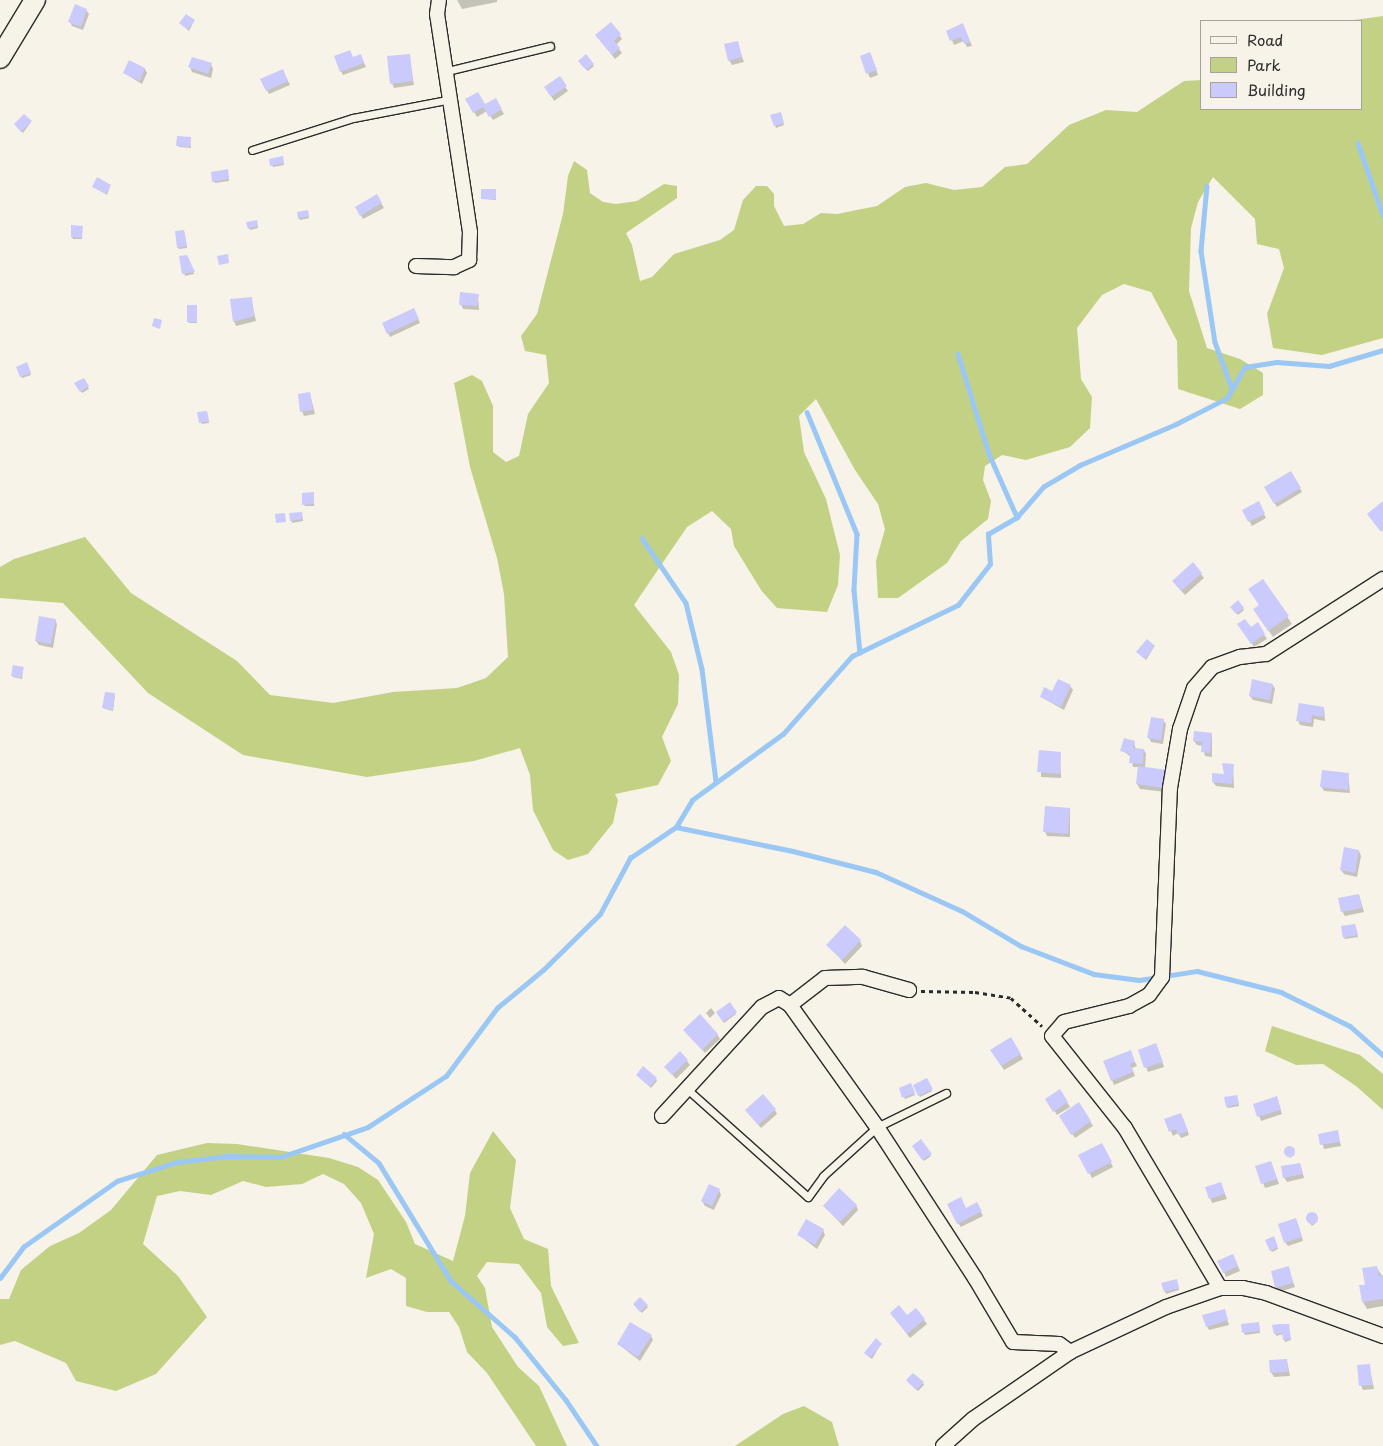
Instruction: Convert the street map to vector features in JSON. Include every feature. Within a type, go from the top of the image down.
[{"type":"street","points":[[0,58],[35,0]]},
{"type":"street","points":[[416,266],[454,267],[469,260],[470,232],[452,99],[437,14],[439,0]]},
{"type":"street","points":[[1220,1288],[1126,1128],[1052,1036],[1064,1022],[1129,1006],[1150,995],[1162,977],[1170,788],[1180,729],[1194,688],[1212,667],[1240,657],[1266,654],[1383,579]]},
{"type":"street","points":[[790,1005],[825,978],[863,977],[909,990]]},
{"type":"street","points":[[662,1116],[762,1007],[779,998],[790,1005],[876,1127],[975,1278],[1013,1342],[1059,1344],[1070,1352]]},
{"type":"street","points":[[943,1446],[980,1414],[1070,1352],[1166,1307],[1220,1288],[1243,1288],[1266,1293],[1383,1336]]},
{"type":"lane","points":[[447,71],[550,46]]},
{"type":"lane","points":[[252,150],[353,118],[452,99]]},
{"type":"lane","points":[[687,1089],[808,1196],[823,1176],[876,1127],[946,1093]]},
{"type":"path","points":[[909,990],[975,992],[1011,998],[1052,1036]]},
{"type":"green space","points":[[1383,16],[1383,338],[1322,355],[1273,348],[1267,314],[1284,268],[1279,249],[1257,244],[1255,219],[1213,177],[1198,202],[1191,228],[1189,291],[1207,348],[1240,359],[1263,373],[1263,395],[1240,409],[1178,389],[1177,341],[1151,292],[1124,284],[1102,295],[1077,328],[1081,379],[1092,397],[1090,428],[1070,447],[1026,460],[1002,455],[985,466],[983,480],[991,501],[988,519],[961,541],[947,563],[898,598],[878,598],[876,561],[885,529],[878,504],[855,470],[816,399],[799,416],[804,452],[826,499],[840,555],[838,585],[827,612],[777,608],[761,590],[734,546],[731,529],[712,511],[687,527],[634,605],[671,652],[679,675],[678,704],[662,737],[671,761],[658,785],[615,794],[618,800],[613,823],[588,854],[568,860],[553,850],[533,810],[530,775],[520,748],[474,761],[367,777],[243,755],[148,693],[63,603],[0,598],[0,567],[14,559],[85,537],[131,593],[237,661],[270,695],[333,703],[393,692],[457,688],[486,678],[508,657],[504,594],[497,558],[470,467],[454,383],[472,375],[482,381],[493,406],[493,452],[506,462],[519,456],[528,414],[549,383],[546,355],[525,351],[521,336],[537,314],[563,214],[568,176],[574,161],[587,170],[590,193],[603,202],[616,204],[637,201],[664,184],[677,186],[677,198],[626,233],[632,245],[640,281],[652,277],[674,254],[720,240],[734,230],[743,200],[756,186],[767,186],[774,194],[774,206],[784,226],[803,224],[821,213],[837,214],[877,206],[905,187],[926,183],[954,190],[982,187],[1005,167],[1027,164],[1069,125],[1106,110],[1137,112],[1184,81],[1200,80],[1200,110],[1363,110],[1363,20],[1354,20]]},
{"type":"green space","points":[[1272,1026],[1360,1055],[1383,1074],[1383,1110],[1356,1086],[1323,1064],[1296,1065],[1265,1051]]},
{"type":"green space","points":[[493,1131],[516,1160],[510,1208],[524,1239],[548,1249],[551,1286],[579,1343],[563,1346],[547,1327],[541,1293],[519,1264],[487,1262],[477,1276],[485,1288],[492,1327],[518,1367],[539,1386],[567,1446],[536,1446],[487,1373],[467,1352],[459,1327],[449,1312],[427,1312],[406,1306],[406,1278],[391,1269],[366,1278],[374,1234],[361,1203],[344,1184],[323,1174],[302,1184],[266,1187],[243,1181],[211,1195],[180,1191],[157,1196],[143,1244],[178,1276],[207,1317],[156,1374],[116,1391],[76,1381],[66,1363],[15,1341],[0,1345],[0,1299],[9,1299],[21,1270],[50,1246],[79,1233],[111,1210],[157,1155],[207,1143],[237,1144],[329,1158],[358,1167],[378,1180],[406,1222],[415,1244],[453,1261],[465,1216],[470,1173]]},
{"type":"green space","points":[[804,1406],[832,1422],[839,1446],[735,1446],[783,1414]]},
{"type":"building","points":[[75,4],[87,9],[81,27],[68,22]]},
{"type":"building","points":[[186,14],[195,20],[188,30],[179,23]]},
{"type":"building","points":[[611,22],[621,34],[614,41],[620,48],[612,55],[595,35]]},
{"type":"building","points":[[963,23],[970,42],[964,44],[961,37],[950,41],[946,31]]},
{"type":"building","points":[[738,41],[742,57],[728,61],[724,44]]},
{"type":"building","points":[[350,50],[353,57],[361,54],[364,63],[340,72],[334,56]]},
{"type":"building","points":[[870,52],[877,70],[866,74],[860,56]]},
{"type":"building","points":[[410,54],[413,81],[390,84],[387,56]]},
{"type":"building","points":[[586,54],[594,64],[586,70],[578,61]]},
{"type":"building","points":[[192,57],[212,63],[208,74],[188,67]]},
{"type":"building","points":[[129,60],[145,68],[140,81],[123,73]]},
{"type":"building","points":[[283,69],[288,81],[266,91],[260,79]]},
{"type":"building","points":[[560,76],[567,86],[551,97],[544,87]]},
{"type":"building","points":[[478,92],[485,104],[496,98],[502,109],[489,117],[483,107],[473,113],[465,99]]},
{"type":"building","points":[[781,112],[784,123],[774,126],[770,115]]},
{"type":"building","points":[[24,114],[32,121],[21,132],[14,124]]},
{"type":"building","points":[[177,136],[191,137],[190,147],[176,146]]},
{"type":"building","points":[[283,156],[284,163],[270,166],[269,159]]},
{"type":"building","points":[[228,169],[229,179],[212,182],[211,172]]},
{"type":"building","points":[[97,177],[111,185],[106,194],[92,187]]},
{"type":"building","points":[[481,189],[496,189],[496,199],[481,199]]},
{"type":"building","points":[[377,194],[382,203],[360,216],[355,207]]},
{"type":"building","points":[[308,210],[309,216],[298,219],[297,212]]},
{"type":"building","points":[[257,220],[258,226],[248,229],[246,222]]},
{"type":"building","points":[[71,225],[83,226],[82,238],[71,237]]},
{"type":"building","points":[[184,230],[187,246],[177,248],[175,231]]},
{"type":"building","points":[[228,254],[229,263],[219,265],[217,256]]},
{"type":"building","points":[[187,255],[195,272],[182,274],[179,256]]},
{"type":"building","points":[[460,292],[479,294],[477,306],[459,305]]},
{"type":"building","points":[[252,297],[254,316],[233,322],[230,299]]},
{"type":"building","points":[[187,305],[197,305],[197,322],[187,322]]},
{"type":"building","points":[[414,308],[419,319],[387,334],[382,323]]},
{"type":"building","points":[[154,318],[162,320],[160,329],[152,326]]},
{"type":"building","points":[[27,362],[31,373],[20,377],[16,367]]},
{"type":"building","points":[[84,378],[89,386],[80,392],[74,383]]},
{"type":"building","points":[[310,392],[313,410],[300,412],[298,394]]},
{"type":"building","points":[[207,411],[209,421],[199,423],[197,412]]},
{"type":"building","points":[[1291,471],[1301,488],[1274,504],[1264,487]]},
{"type":"building","points":[[314,492],[314,504],[302,505],[302,493]]},
{"type":"building","points":[[1259,501],[1265,514],[1248,522],[1242,510]]},
{"type":"building","points":[[1383,501],[1383,530],[1381,532],[1367,514]]},
{"type":"building","points":[[302,512],[303,519],[290,521],[289,513]]},
{"type":"building","points":[[285,513],[286,522],[276,523],[275,514]]},
{"type":"building","points":[[1193,562],[1202,573],[1181,591],[1172,581]]},
{"type":"building","points":[[1263,579],[1289,616],[1268,631],[1253,609],[1259,605],[1248,589]]},
{"type":"building","points":[[1238,600],[1244,608],[1236,614],[1230,607]]},
{"type":"building","points":[[39,616],[56,619],[51,644],[35,641]]},
{"type":"building","points":[[1245,619],[1251,627],[1258,622],[1265,634],[1251,644],[1237,624]]},
{"type":"building","points":[[1147,639],[1155,646],[1145,659],[1136,652]]},
{"type":"building","points":[[13,665],[24,667],[21,678],[11,676]]},
{"type":"building","points":[[1058,679],[1071,685],[1061,707],[1040,697],[1044,687],[1052,691]]},
{"type":"building","points":[[1252,679],[1273,684],[1270,700],[1249,696]]},
{"type":"building","points":[[105,692],[115,693],[113,710],[102,708]]},
{"type":"building","points":[[1299,703],[1324,707],[1323,717],[1312,715],[1311,723],[1296,721]]},
{"type":"building","points":[[1151,717],[1164,719],[1161,740],[1147,738]]},
{"type":"building","points":[[1194,731],[1212,733],[1210,753],[1201,752],[1202,742],[1193,741]]},
{"type":"building","points":[[1124,738],[1135,741],[1133,748],[1144,749],[1143,764],[1129,763],[1130,754],[1120,751]]},
{"type":"building","points":[[1039,750],[1061,752],[1060,774],[1037,772]]},
{"type":"building","points":[[1222,763],[1234,764],[1232,784],[1212,782],[1212,773],[1224,774]]},
{"type":"building","points":[[1138,766],[1167,770],[1164,788],[1136,784]]},
{"type":"building","points":[[1322,770],[1349,773],[1348,790],[1320,787]]},
{"type":"building","points":[[1045,806],[1070,808],[1068,834],[1043,832]]},
{"type":"building","points":[[1344,847],[1359,850],[1355,873],[1340,870]]},
{"type":"building","points":[[1359,894],[1362,908],[1341,912],[1338,898]]},
{"type":"building","points":[[1355,924],[1358,935],[1343,938],[1341,926]]},
{"type":"building","points":[[845,925],[861,940],[842,960],[826,945]]},
{"type":"building","points":[[730,1002],[737,1012],[723,1022],[716,1012]]},
{"type":"building","points":[[700,1014],[718,1034],[702,1050],[683,1030]]},
{"type":"building","points":[[1011,1037],[1021,1054],[1001,1066],[990,1050]]},
{"type":"building","points":[[1156,1043],[1163,1062],[1144,1068],[1138,1050]]},
{"type":"building","points":[[1131,1050],[1135,1062],[1130,1064],[1133,1072],[1111,1081],[1103,1061]]},
{"type":"building","points":[[680,1051],[688,1060],[672,1075],[664,1067]]},
{"type":"building","points":[[643,1066],[657,1078],[650,1087],[636,1075]]},
{"type":"building","points":[[927,1078],[933,1089],[918,1096],[913,1085]]},
{"type":"building","points":[[911,1083],[915,1093],[902,1098],[899,1088]]},
{"type":"building","points":[[1060,1089],[1068,1102],[1053,1112],[1045,1099]]},
{"type":"building","points":[[763,1094],[776,1109],[758,1125],[745,1110]]},
{"type":"building","points":[[1237,1095],[1239,1104],[1226,1107],[1224,1097]]},
{"type":"building","points":[[1277,1096],[1281,1110],[1257,1117],[1253,1104]]},
{"type":"building","points":[[1079,1102],[1091,1121],[1071,1135],[1059,1116]]},
{"type":"building","points":[[1181,1113],[1188,1131],[1178,1135],[1176,1129],[1169,1132],[1164,1119]]},
{"type":"building","points":[[1338,1130],[1340,1142],[1320,1145],[1318,1134]]},
{"type":"building","points":[[921,1139],[932,1154],[922,1160],[912,1146]]},
{"type":"building","points":[[1102,1143],[1112,1162],[1088,1174],[1078,1155]]},
{"type":"building","points":[[1287,1146],[1291,1146],[1294,1151],[1293,1155],[1287,1156],[1284,1153],[1284,1149]]},
{"type":"building","points":[[1271,1161],[1277,1179],[1261,1184],[1255,1166]]},
{"type":"building","points":[[1300,1163],[1303,1174],[1283,1178],[1281,1166]]},
{"type":"building","points":[[1221,1182],[1225,1194],[1209,1199],[1205,1187]]},
{"type":"building","points":[[709,1184],[720,1189],[712,1206],[701,1201]]},
{"type":"building","points":[[839,1188],[857,1205],[840,1222],[823,1206]]},
{"type":"building","points":[[961,1197],[966,1208],[977,1202],[982,1211],[957,1224],[947,1204]]},
{"type":"building","points":[[1314,1212],[1317,1213],[1317,1223],[1310,1224],[1307,1223],[1306,1216],[1307,1213]]},
{"type":"building","points":[[1296,1218],[1302,1237],[1284,1243],[1278,1224]]},
{"type":"building","points":[[806,1219],[824,1229],[815,1245],[797,1235]]},
{"type":"building","points":[[1274,1236],[1278,1247],[1270,1251],[1265,1240]]},
{"type":"building","points":[[1233,1254],[1238,1266],[1223,1273],[1217,1261]]},
{"type":"building","points":[[1289,1266],[1293,1283],[1275,1288],[1271,1271]]},
{"type":"building","points":[[1377,1266],[1379,1276],[1383,1275],[1383,1299],[1362,1302],[1359,1285],[1365,1285],[1362,1268]]},
{"type":"building","points":[[1177,1279],[1179,1288],[1164,1292],[1161,1283]]},
{"type":"building","points":[[640,1297],[648,1305],[640,1312],[633,1304]]},
{"type":"building","points":[[899,1305],[907,1315],[916,1308],[925,1319],[907,1334],[890,1313]]},
{"type":"building","points":[[1225,1309],[1228,1320],[1206,1327],[1202,1315]]},
{"type":"building","points":[[630,1322],[652,1335],[638,1357],[617,1344]]},
{"type":"building","points":[[1259,1322],[1260,1331],[1242,1333],[1241,1324]]},
{"type":"building","points":[[1289,1324],[1291,1339],[1283,1340],[1282,1333],[1274,1334],[1272,1325]]},
{"type":"building","points":[[876,1338],[882,1344],[870,1358],[864,1353]]},
{"type":"building","points":[[1287,1359],[1288,1372],[1270,1373],[1269,1360]]},
{"type":"building","points":[[1370,1364],[1372,1385],[1359,1386],[1357,1365]]},
{"type":"building","points":[[913,1373],[924,1382],[916,1390],[906,1380]]},
{"type":"waterway","points":[[1358,143],[1383,215]]},
{"type":"waterway","points":[[1207,186],[1201,251],[1215,342],[1232,389]]},
{"type":"waterway","points":[[0,1278],[23,1247],[117,1181],[177,1162],[228,1156],[281,1157],[368,1127],[446,1076],[497,1008],[543,970],[600,914],[630,858],[676,827],[692,800],[783,734],[852,656],[958,605],[990,564],[988,534],[1017,517],[1043,487],[1080,465],[1176,424],[1227,398],[1245,367],[1277,362],[1329,366],[1383,350]]},
{"type":"waterway","points":[[958,354],[989,454],[1017,517]]},
{"type":"waterway","points":[[807,412],[857,534],[854,590],[860,653]]},
{"type":"waterway","points":[[642,538],[686,603],[702,669],[716,782]]},
{"type":"waterway","points":[[676,827],[793,851],[876,872],[962,911],[1021,946],[1094,974],[1139,980],[1197,971],[1281,992],[1350,1026],[1383,1055]]},
{"type":"waterway","points":[[344,1134],[379,1163],[451,1281],[515,1337],[566,1400],[597,1446]]}]
